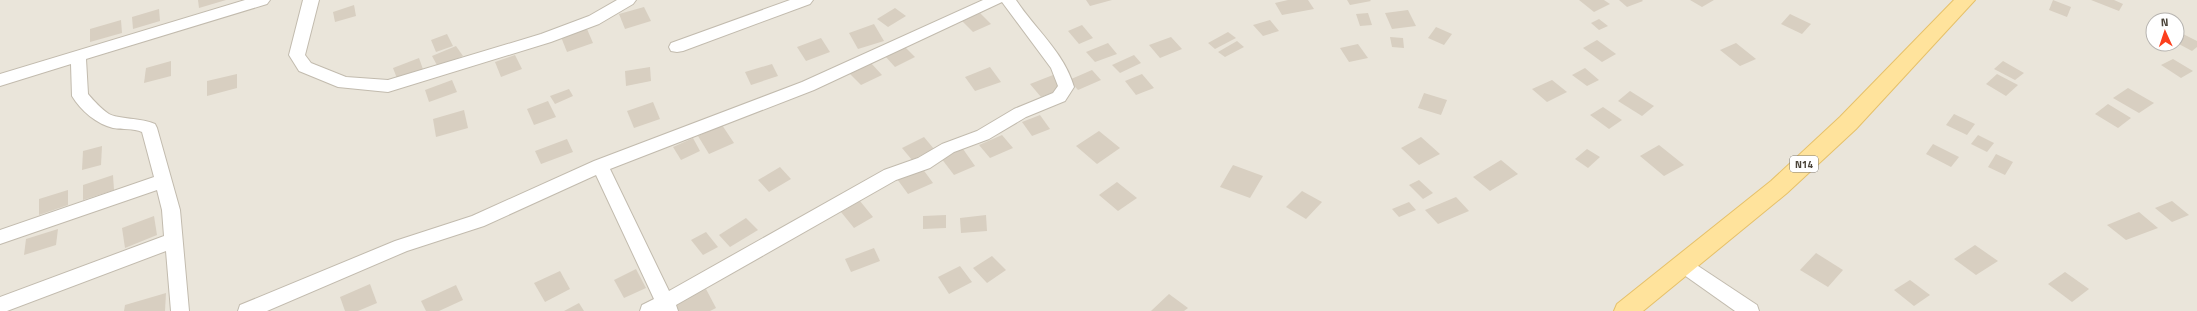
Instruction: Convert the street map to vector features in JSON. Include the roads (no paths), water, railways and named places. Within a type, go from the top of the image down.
[{"type":"main road","name":"N14","points":[[1626,311],[1779,187],[1848,123],[1965,0]]},
{"type":"street","points":[[0,80],[262,0]]},
{"type":"street","points":[[311,0],[297,55],[305,66],[344,83],[388,86],[546,38],[594,20],[628,0]]},
{"type":"street","points":[[677,47],[805,0]]},
{"type":"street","points":[[247,311],[401,246],[478,221],[600,166],[808,86],[996,0]]},
{"type":"street","points":[[600,166],[660,308],[890,175],[924,163],[948,148],[983,135],[1020,113],[1059,97],[1066,86],[1063,72],[1015,12],[1008,0]]},
{"type":"street","points":[[78,55],[80,96],[104,118],[120,122],[139,123],[149,128],[171,210],[180,311]]},
{"type":"street","points":[[0,237],[164,181]]},
{"type":"street","points":[[0,305],[174,240]]},
{"type":"street","points":[[1683,264],[1750,311]]}]
